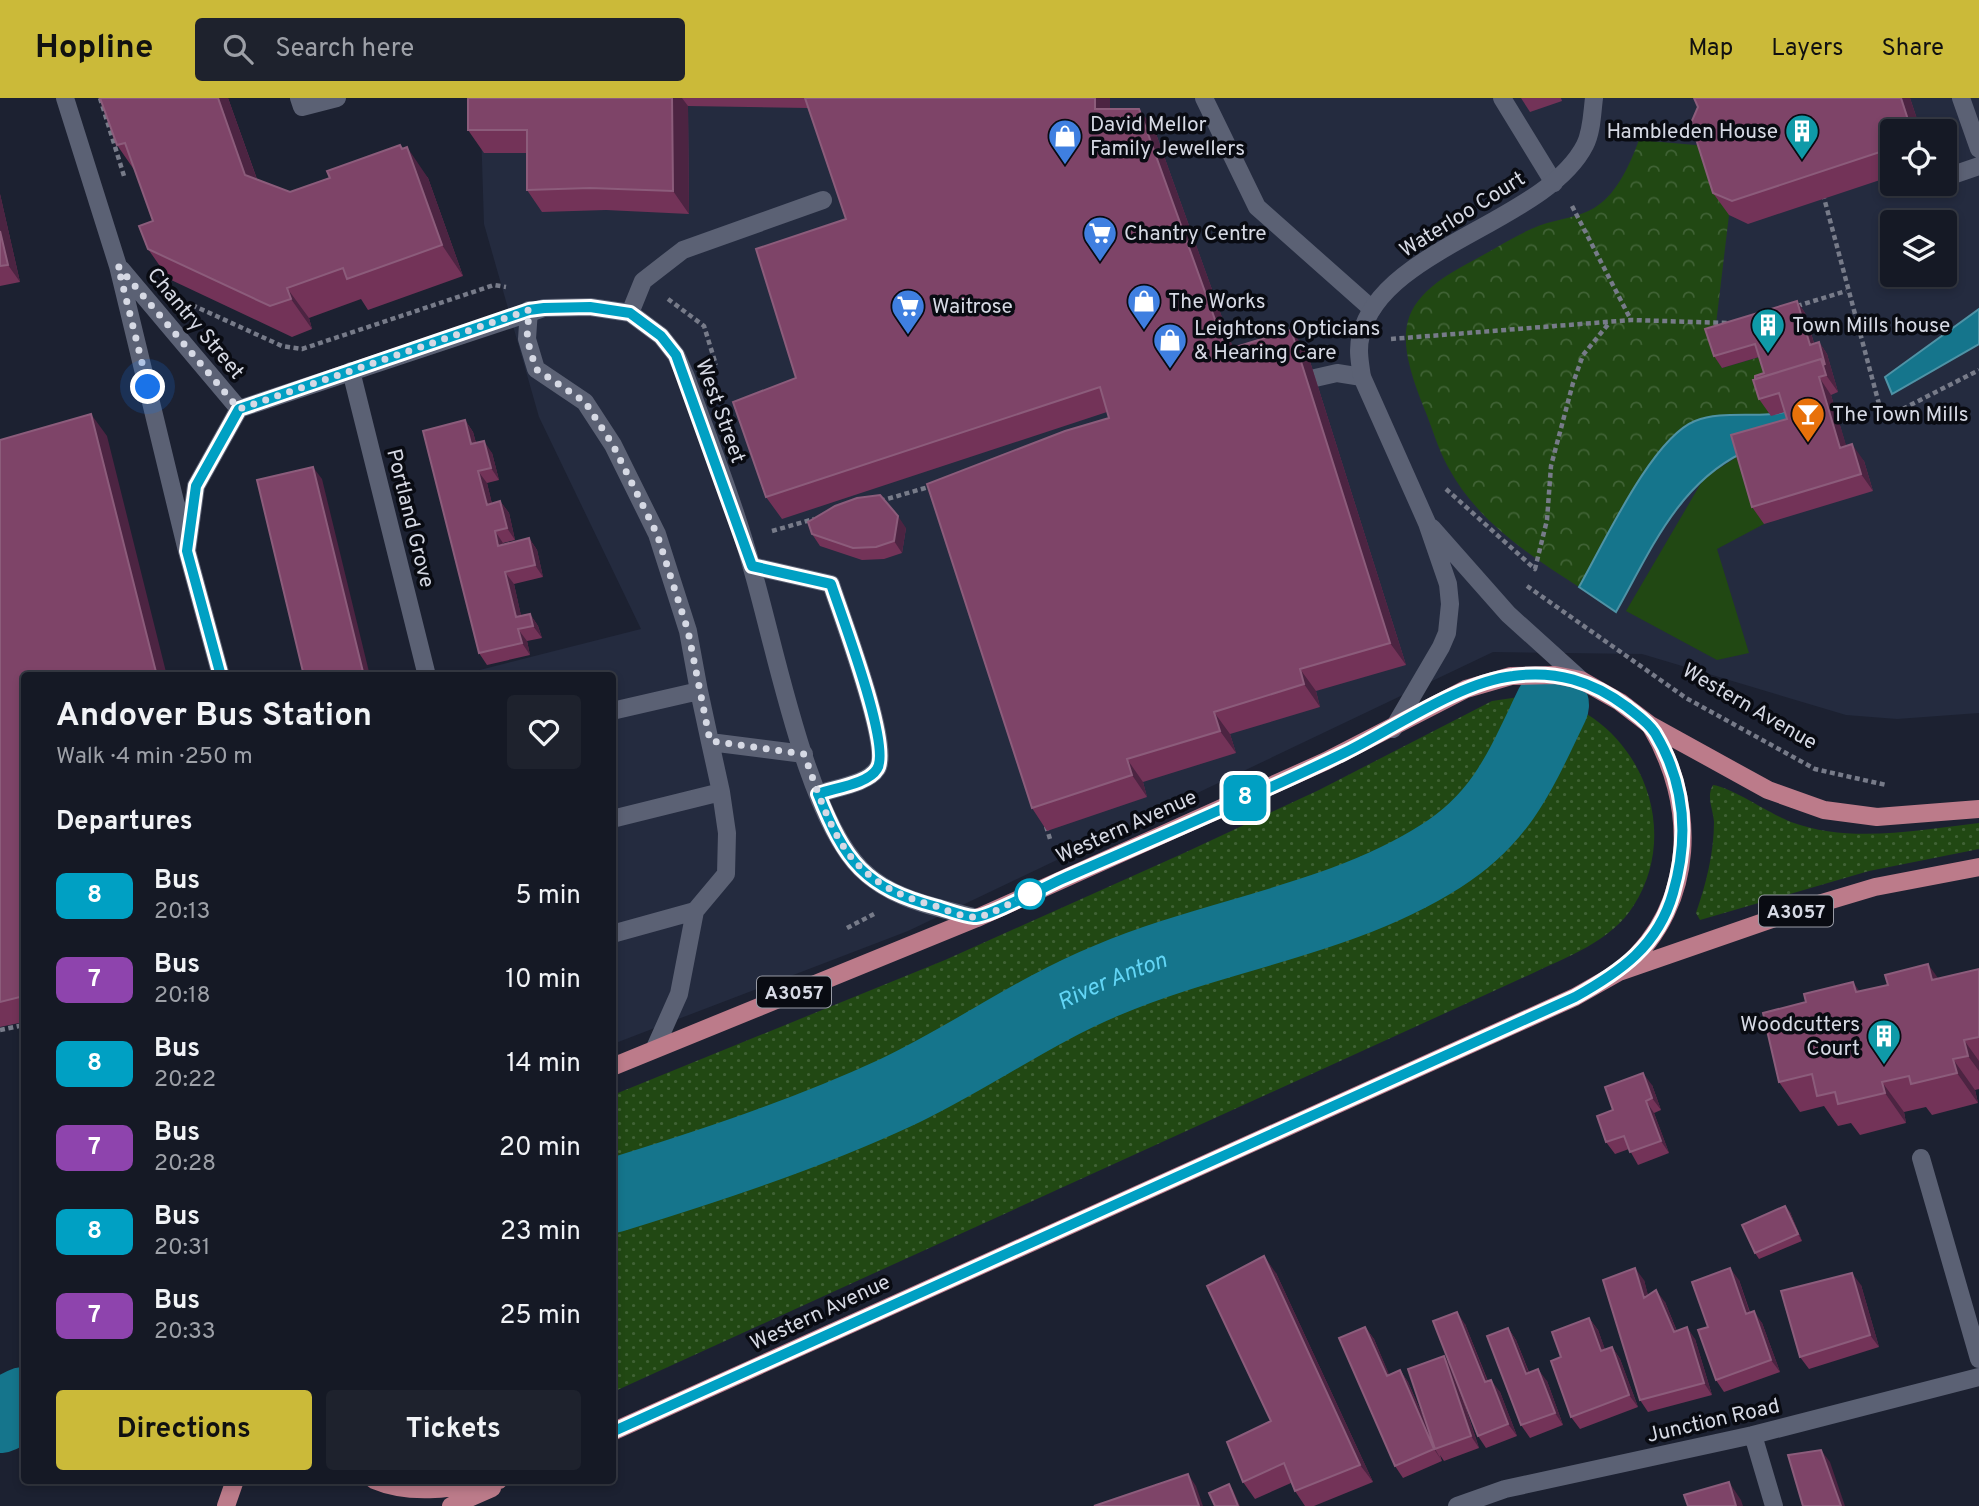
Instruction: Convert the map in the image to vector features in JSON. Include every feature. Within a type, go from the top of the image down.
[{"type":"main road","name":"Western Avenue","points":[[616,1065],[976,918],[1393,729],[1466,689],[1490,681],[1534,674],[1581,680],[1620,702],[1650,725],[1768,790],[1824,810],[1877,817],[1979,809]]},
{"type":"main road","name":"Western Avenue","points":[[1619,972],[1657,932],[1672,897],[1681,864],[1684,831],[1681,801],[1670,763],[1650,725]]},
{"type":"main road","name":"Western Avenue","points":[[616,1430],[1575,997],[1619,972],[1875,887],[1979,867]]},
{"type":"main road","points":[[226,1506],[234,1484]]},
{"type":"main road","points":[[385,1484],[399,1489],[424,1490],[469,1484]]},
{"type":"main road","points":[[451,1506],[499,1484]]},
{"type":"street","name":"Chantry Street","points":[[65,98],[118,266],[187,551]]},
{"type":"street","points":[[299,98],[302,107],[337,98]]},
{"type":"street","points":[[1204,98],[1257,206],[1372,309]]},
{"type":"street","points":[[1502,98],[1554,183]]},
{"type":"street","name":"Waterloo Court","points":[[1393,729],[1447,633],[1450,604],[1448,584],[1427,523],[1363,377],[1360,338],[1372,309],[1395,285],[1441,250],[1554,183],[1585,145],[1594,98]]},
{"type":"street","points":[[1961,98],[1979,149]]},
{"type":"street","points":[[1957,174],[1979,166]]},
{"type":"street","points":[[630,313],[643,281],[683,250],[823,200]]},
{"type":"street","name":"Chantry Street","points":[[118,266],[239,409]]},
{"type":"street","name":"West Street","points":[[239,409],[529,310],[590,307],[630,313],[661,336],[676,355],[744,539],[804,754],[835,834],[847,854],[863,872],[905,899],[976,918]]},
{"type":"street","points":[[529,310],[527,339],[536,369],[585,402],[613,445],[657,534],[688,631],[721,792],[727,833],[726,874],[695,911],[679,994],[655,1048]]},
{"type":"street","name":"Portland Grove","points":[[351,371],[426,672]]},
{"type":"street","points":[[1315,378],[1337,373],[1363,377]]},
{"type":"street","points":[[220,672],[187,551],[196,486],[239,409]]},
{"type":"street","name":"Waterloo Court","points":[[1427,523],[1508,614],[1581,680]]},
{"type":"street","points":[[752,566],[831,584],[877,727],[882,757],[876,771],[867,778],[818,794]]},
{"type":"street","points":[[616,710],[699,691]]},
{"type":"street","points":[[710,741],[804,754]]},
{"type":"street","points":[[616,818],[721,792]]},
{"type":"street","points":[[616,933],[695,911]]},
{"type":"street","points":[[1922,1158],[1979,1359]]},
{"type":"street","name":"Junction Road","points":[[1457,1506],[1505,1489],[1753,1435],[1979,1377]]},
{"type":"street","points":[[1753,1435],[1774,1506]]},
{"type":"path","points":[[1821,188],[1846,291],[1883,419],[1979,370]]},
{"type":"path","points":[[1572,205],[1631,320]]},
{"type":"path","points":[[1787,309],[1846,291]]},
{"type":"path","points":[[1390,350],[1388,340],[1631,320],[1739,324]]},
{"type":"path","points":[[1446,489],[1535,569],[1547,520],[1551,466],[1573,383],[1583,355],[1610,322]]},
{"type":"path","points":[[1441,480],[1459,510]]},
{"type":"path","points":[[869,504],[943,482]]},
{"type":"path","points":[[930,486],[934,500]]},
{"type":"path","points":[[744,539],[818,519]]},
{"type":"path","name":"Western Avenue","points":[[1520,580],[1686,698],[1815,769],[1889,786]]},
{"type":"path","points":[[1043,817],[1050,839]]},
{"type":"path","points":[[0,1030],[21,1026]]},
{"type":"shaded area","points":[[480,98],[1979,98],[1979,713],[1897,719],[1846,715],[1642,654],[1493,652],[908,931],[616,1043],[616,672],[472,672],[641,629],[539,417],[484,224]]},
{"type":"green space","points":[[1639,140],[1706,146],[1729,215],[1714,341],[1722,368],[1763,356],[1771,417],[1714,416],[1696,421],[1680,431],[1646,470],[1579,587],[1506,535],[1489,520],[1460,486],[1441,453],[1414,380],[1406,336],[1409,318],[1417,303],[1430,288],[1450,274],[1528,230],[1597,206],[1611,193],[1622,177]]},
{"type":"green space","points":[[1743,453],[1764,524],[1717,549],[1749,653],[1717,660],[1626,611],[1704,478]]},
{"type":"green space","points":[[1533,695],[1567,704],[1597,721],[1622,745],[1640,773],[1651,805],[1654,838],[1649,872],[1634,905],[1613,929],[1587,947],[1529,975],[616,1391],[616,1094],[945,960],[1184,853],[1319,790],[1492,701]]},
{"type":"green space","points":[[1713,785],[1730,790],[1791,822],[1814,829],[1861,834],[1908,832],[1979,823],[1979,849],[1869,871],[1700,920],[1696,913],[1713,845],[1714,822],[1710,798]]},
{"type":"water","points":[[1979,309],[1979,344],[1892,394],[1885,377]]},
{"type":"water","points":[[1792,410],[1799,436],[1742,453],[1700,483],[1667,522],[1616,612],[1579,587],[1646,470],[1679,431],[1707,417]]},
{"type":"building","points":[[100,98],[218,98],[245,175],[290,192],[330,178],[327,171],[400,145],[402,149],[407,147],[442,245],[347,279],[343,268],[287,288],[291,299],[270,306],[148,249],[139,226],[153,221],[125,143],[117,145]]},
{"type":"building","points":[[468,98],[672,98],[673,191],[590,188],[527,190],[527,130],[468,130]]},
{"type":"building","points":[[805,98],[1095,98],[1095,109],[1139,109],[1226,350],[1291,330],[1390,643],[1300,669],[1304,684],[1214,712],[1220,731],[1127,759],[1132,775],[1032,808],[927,484],[1065,431],[1109,418],[1100,387],[766,497],[733,402],[796,378],[756,249],[846,219]]},
{"type":"building","name":"Hambleden House","points":[[1694,98],[1901,98],[1908,119],[1880,119],[1880,152],[1732,201],[1713,193],[1691,123],[1698,107]]},
{"type":"building","points":[[0,231],[8,265],[0,266]]},
{"type":"building","name":"Town Mills house","points":[[1797,301],[1810,345],[1819,342],[1825,365],[1821,359],[1755,379],[1755,376],[1764,373],[1755,344],[1714,356],[1705,329]]},
{"type":"building","name":"The Town Mills","points":[[1821,359],[1826,375],[1819,377],[1840,448],[1852,444],[1861,474],[1752,507],[1731,435],[1787,419],[1779,393],[1759,399],[1753,380]]},
{"type":"building","points":[[91,414],[156,672],[21,672],[21,997],[0,1002],[0,440]]},
{"type":"building","points":[[465,420],[471,444],[484,441],[491,468],[478,471],[487,505],[500,501],[507,528],[495,531],[498,546],[529,538],[535,565],[505,572],[516,617],[530,614],[533,626],[518,629],[522,643],[479,653],[423,431]]},
{"type":"building","points":[[313,467],[363,672],[303,672],[257,480]]},
{"type":"building","points":[[880,495],[898,516],[894,541],[876,547],[853,548],[812,534],[808,522],[835,506],[857,498]]},
{"type":"building","name":"Woodcutters Court","points":[[1928,964],[1932,980],[1979,969],[1979,1037],[1964,1040],[1968,1056],[1953,1059],[1957,1073],[1911,1084],[1909,1076],[1882,1082],[1885,1093],[1838,1104],[1835,1092],[1817,1096],[1812,1074],[1779,1082],[1763,1013],[1806,1002],[1804,994],[1853,982],[1856,992],[1888,985],[1885,975]]},
{"type":"building","points":[[1643,1073],[1652,1098],[1646,1101],[1661,1141],[1630,1152],[1624,1136],[1606,1142],[1597,1116],[1613,1110],[1605,1087]]},
{"type":"building","points":[[1785,1206],[1798,1234],[1755,1253],[1742,1225]]},
{"type":"building","points":[[1264,1256],[1360,1465],[1295,1491],[1284,1463],[1243,1482],[1227,1442],[1271,1421],[1207,1286]]},
{"type":"building","points":[[1635,1268],[1644,1298],[1656,1290],[1674,1332],[1687,1327],[1704,1383],[1640,1400],[1603,1280]]},
{"type":"building","points":[[1730,1268],[1746,1314],[1754,1311],[1771,1360],[1716,1380],[1698,1330],[1708,1327],[1692,1282]]},
{"type":"building","points":[[1852,1273],[1870,1335],[1800,1357],[1781,1291]]},
{"type":"building","points":[[1457,1312],[1485,1382],[1491,1380],[1508,1424],[1478,1436],[1433,1321]]},
{"type":"building","points":[[1589,1318],[1601,1351],[1612,1347],[1629,1395],[1571,1417],[1551,1361],[1561,1357],[1552,1332]]},
{"type":"building","points":[[1365,1327],[1387,1376],[1400,1370],[1434,1449],[1395,1466],[1339,1338]]},
{"type":"building","points":[[1508,1328],[1526,1374],[1538,1369],[1555,1413],[1521,1425],[1487,1336]]},
{"type":"building","points":[[1444,1356],[1471,1436],[1435,1449],[1408,1369]]},
{"type":"building","points":[[1821,1450],[1841,1506],[1803,1506],[1788,1455]]},
{"type":"building","points":[[1188,1474],[1199,1506],[1094,1506]]},
{"type":"building","points":[[1729,1482],[1736,1506],[1688,1506],[1684,1495]]},
{"type":"building","points":[[1229,1484],[1238,1506],[1215,1506],[1209,1493]]},
{"type":"waterway","name":"River Anton","points":[[616,1195],[756,1149],[861,1108],[922,1080],[1054,1006],[1108,980],[1192,950],[1320,911],[1402,878],[1462,841],[1495,808],[1520,771],[1552,705]]},
{"type":"waterway","name":"River Anton","points":[[0,1416],[21,1406]]},
{"type":"bus line","name":"8","points":[[220,672],[187,551],[196,486],[239,409],[529,310],[590,307],[630,313],[661,336],[676,355],[752,566],[794,578],[831,584],[877,727],[882,757],[876,771],[867,778],[818,794],[835,834],[847,854],[863,872],[884,888],[905,899],[976,918],[1326,761],[1393,729],[1466,689],[1511,676],[1555,674],[1581,680],[1600,689],[1650,725],[1665,750],[1681,801],[1684,831],[1681,864],[1672,897],[1657,932],[1640,953],[1619,972],[1575,997],[616,1430]]},
{"type":"place","name":"Hambleden House","points":[[1802,161]]},
{"type":"place","name":"David Mellor Family Jewellers","points":[[1065,166]]},
{"type":"place","name":"Chantry Centre","points":[[1100,263]]},
{"type":"place","name":"The Works","points":[[1144,331]]},
{"type":"place","name":"Waitrose","points":[[908,336]]},
{"type":"place","name":"Town Mills house","points":[[1768,355]]},
{"type":"place","name":"Leightons Opticians & Hearing Care","points":[[1170,370]]},
{"type":"place","name":"The Town Mills","points":[[1808,444]]},
{"type":"place","name":"Woodcutters Court","points":[[1884,1066]]},
{"type":"route","points":[[148,387],[118,266],[239,409],[529,310],[527,339],[536,369],[585,402],[613,445],[657,534],[688,631],[710,741],[804,754],[835,834],[847,854],[863,872],[884,888],[905,899],[976,918],[1030,894]]}]
